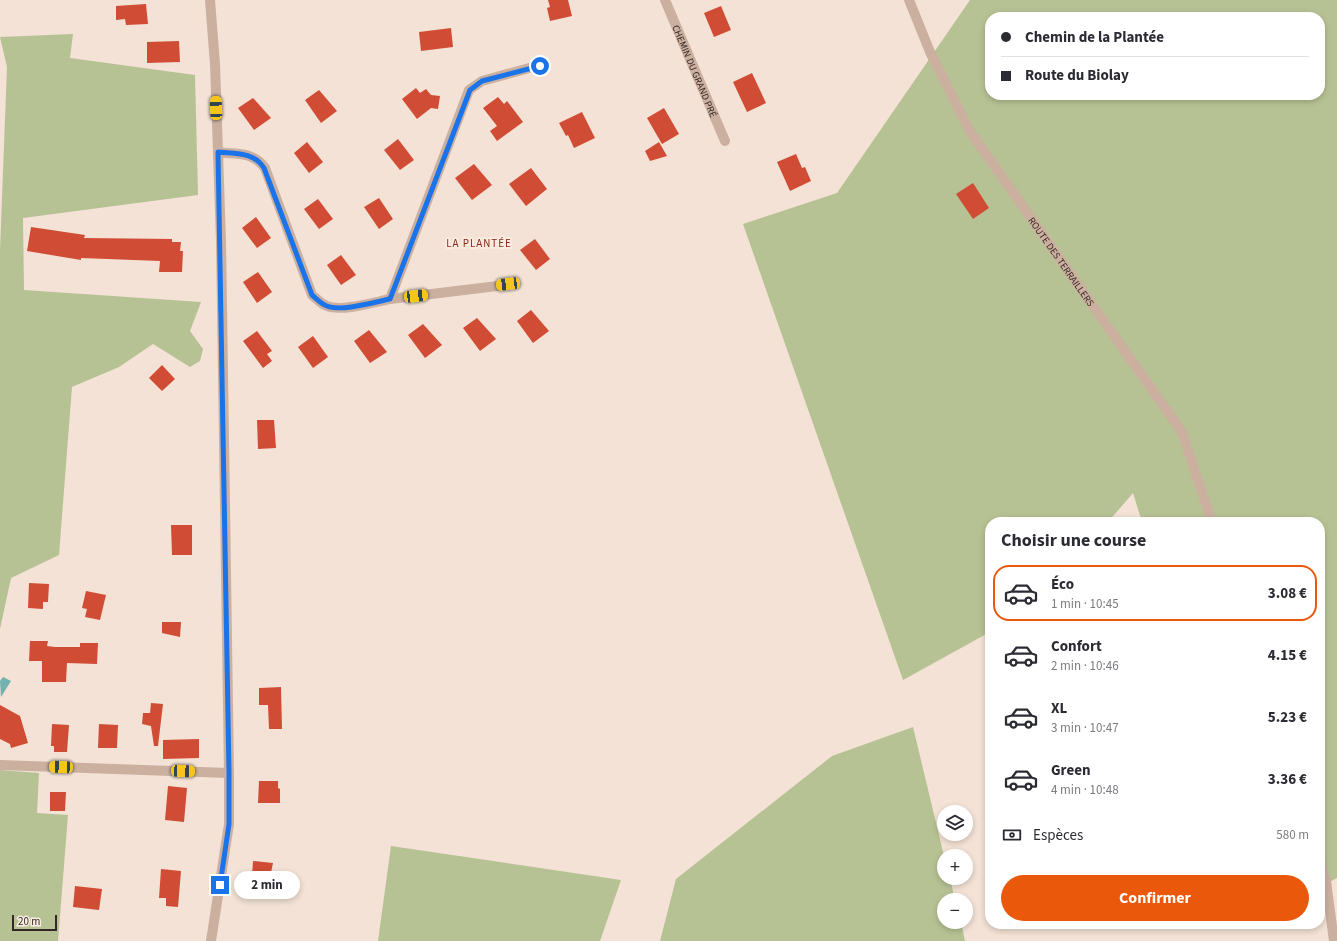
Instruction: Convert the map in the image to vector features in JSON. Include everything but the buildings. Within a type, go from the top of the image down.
[{"type":"street","points":[[210,0],[218,152],[229,772],[229,824],[211,941]]},
{"type":"street","name":"CHEMIN DU GRAND PRÉ","points":[[665,0],[725,141]]},
{"type":"street","name":"ROUTE DES TERRAILLERS","points":[[910,0],[930,52],[970,130],[1182,432],[1210,517]]},
{"type":"street","points":[[390,299],[470,90],[482,81],[540,66]]},
{"type":"street","points":[[218,152],[251,156],[258,159],[264,168],[312,295],[329,307],[346,307],[390,299],[514,284]]},
{"type":"street","points":[[0,765],[229,772]]},
{"type":"street","points":[[1325,878],[1334,941]]},
{"type":"green space","points":[[970,0],[1337,0],[1337,878],[1325,884],[1325,517],[1140,517],[1133,493],[1112,517],[985,517],[985,635],[903,680],[743,224],[837,193]]},
{"type":"green space","points":[[73,34],[70,58],[195,75],[198,195],[23,218],[24,290],[201,302],[190,331],[203,349],[200,361],[190,367],[153,344],[119,367],[72,387],[59,555],[11,578],[0,629],[0,250],[7,67],[0,37]]},
{"type":"green space","points":[[913,727],[937,827],[937,841],[940,841],[942,849],[937,849],[937,885],[952,885],[953,893],[937,893],[937,929],[962,929],[965,941],[660,941],[676,879],[832,756]]},
{"type":"green space","points":[[0,770],[39,773],[37,813],[68,815],[58,941],[0,941]]},
{"type":"green space","points":[[391,846],[621,880],[600,941],[378,941]]},
{"type":"water","points":[[3,677],[11,681],[1,697],[0,681]]},
{"type":"district","name":"LA PLANTÉE","points":[[479,243]]},
{"type":"route","points":[[220,885],[229,824],[229,772],[221,241],[218,152],[251,156],[258,159],[264,168],[312,295],[319,301],[329,307],[346,307],[390,299],[470,90],[482,81],[540,66]]}]
